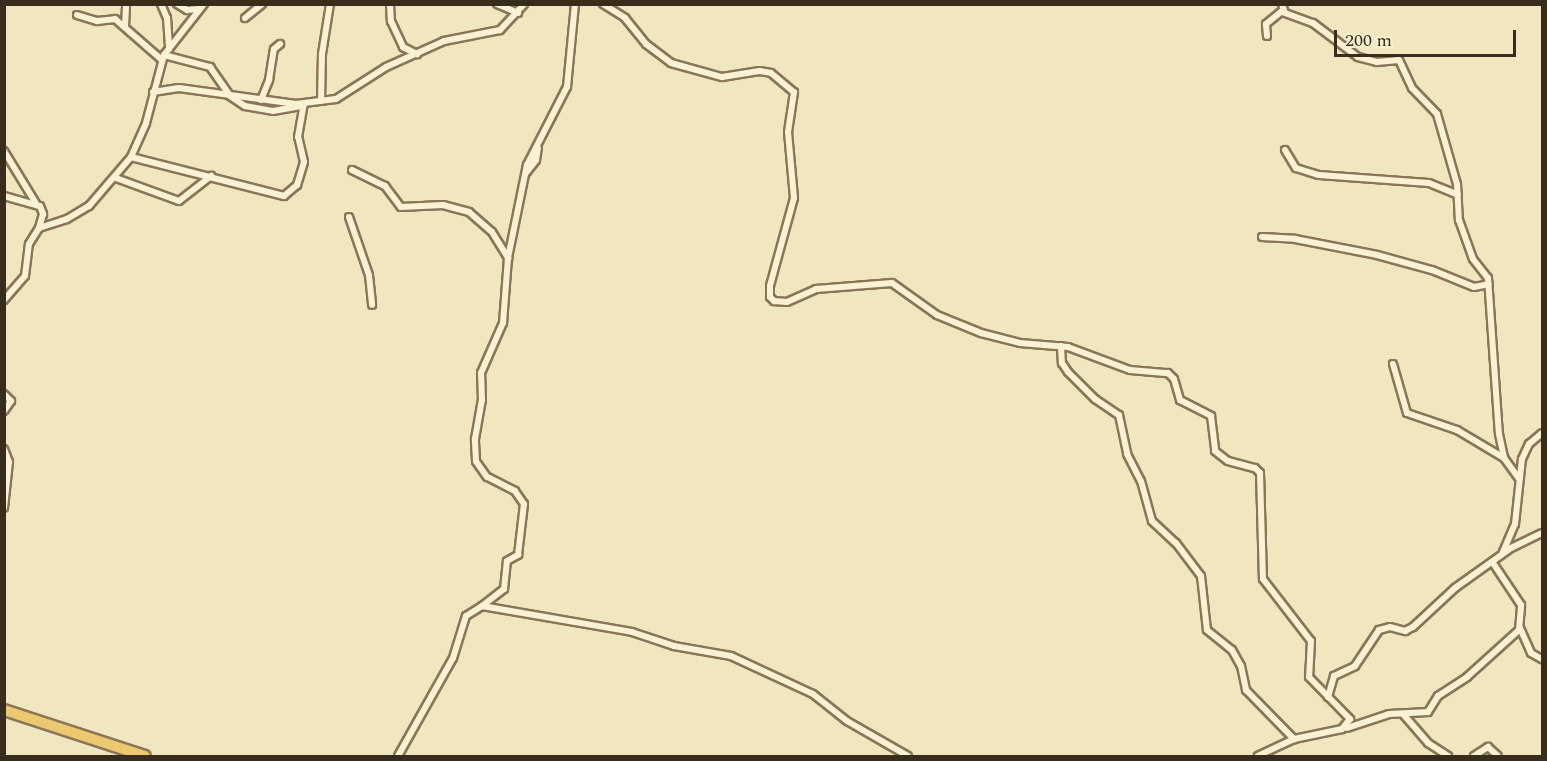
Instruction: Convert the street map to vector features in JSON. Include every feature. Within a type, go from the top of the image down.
[{"type":"highway","points":[[4,710],[145,756]]},
{"type":"street","points":[[125,26],[126,4]]},
{"type":"street","points":[[161,4],[167,18],[169,49]]},
{"type":"street","points":[[177,4],[198,9]]},
{"type":"street","points":[[39,228],[70,218],[89,206],[116,178],[131,157],[146,123],[163,57],[185,33],[198,9],[204,4]]},
{"type":"street","points":[[245,18],[262,4]]},
{"type":"street","points":[[321,101],[322,54],[330,4]]},
{"type":"street","points":[[390,4],[391,21],[405,49],[419,54]]},
{"type":"street","points":[[497,4],[518,13]]},
{"type":"street","points":[[77,15],[97,21],[114,18],[163,57],[210,67],[228,94],[245,106],[273,111],[347,94],[394,63],[419,54],[444,41],[500,30],[524,4]]},
{"type":"street","points":[[398,756],[453,658],[466,616],[482,606],[506,584],[505,565],[518,555],[524,512],[520,495],[487,477],[475,453],[483,364],[505,314],[508,258],[523,179],[567,87],[574,4]]},
{"type":"street","points":[[603,4],[625,18],[646,44],[671,63],[722,77],[760,71],[771,74],[794,92],[788,132],[794,198],[773,271],[771,299],[787,302],[816,289],[885,281],[903,288],[937,315],[966,328],[1011,342],[1061,345],[1118,367],[1172,376],[1180,400],[1211,416],[1215,451],[1228,461],[1258,470],[1263,490],[1260,572],[1311,641],[1309,677],[1328,697],[1349,713],[1349,723],[1342,729]]},
{"type":"street","points":[[1267,36],[1266,24],[1282,7],[1313,23],[1362,60],[1399,60],[1412,88],[1437,114],[1448,142],[1458,195],[1458,214],[1464,236],[1489,284],[1499,434],[1504,458]]},
{"type":"street","points":[[261,100],[269,80],[274,49],[279,44]]},
{"type":"street","points":[[394,63],[405,49]]},
{"type":"street","points":[[153,92],[179,88],[304,104]]},
{"type":"street","points":[[131,157],[284,196],[297,185],[304,162],[298,137],[304,104]]},
{"type":"street","points":[[1285,150],[1293,165],[1319,176],[1429,183],[1458,195]]},
{"type":"street","points":[[4,151],[43,212],[39,228],[29,242],[25,276],[6,295]]},
{"type":"street","points":[[352,170],[385,186],[401,207],[443,205],[469,212],[492,232],[508,258]]},
{"type":"street","points":[[116,178],[179,201],[211,176]]},
{"type":"street","points":[[4,196],[37,205]]},
{"type":"street","points":[[349,217],[369,275],[372,305]]},
{"type":"street","points":[[1262,237],[1294,239],[1377,255],[1432,270],[1474,287],[1489,284]]},
{"type":"street","points":[[1061,345],[1062,363],[1068,372],[1095,399],[1119,415],[1127,454],[1141,481],[1152,521],[1181,548],[1201,576],[1206,630],[1232,650],[1241,666],[1246,690],[1294,739]]},
{"type":"street","points":[[1393,364],[1396,380],[1404,392],[1405,411],[1458,430],[1504,458],[1519,479]]},
{"type":"street","points":[[4,394],[11,401],[4,411]]},
{"type":"street","points":[[1501,555],[1515,524],[1519,479],[1525,452],[1542,433]]},
{"type":"street","points":[[4,449],[9,462],[4,508]]},
{"type":"street","points":[[1328,697],[1334,676],[1355,666],[1379,630],[1390,627],[1405,631],[1413,627],[1444,597],[1501,555],[1542,533]]},
{"type":"street","points":[[1493,563],[1521,605],[1520,628],[1531,653],[1542,659]]},
{"type":"street","points":[[482,606],[632,632],[662,643],[731,656],[813,694],[847,721],[908,756]]},
{"type":"street","points":[[1258,756],[1294,739],[1342,729],[1389,714],[1428,712],[1438,696],[1467,677],[1520,628]]},
{"type":"street","points":[[1403,714],[1428,743],[1448,756]]},
{"type":"street","points":[[1474,756],[1488,747],[1498,756]]}]
